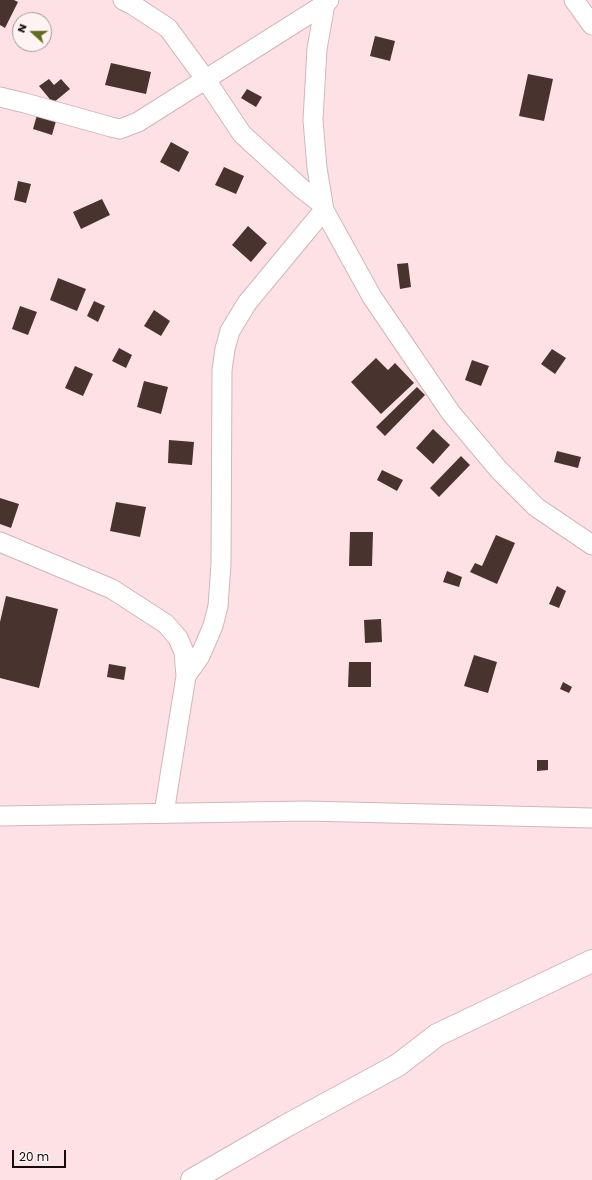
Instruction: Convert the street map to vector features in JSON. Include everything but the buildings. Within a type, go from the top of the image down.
[{"type":"street","points":[[123,0],[168,28],[206,80],[242,134],[323,207],[372,297],[452,413],[499,470],[536,507],[592,545]]},
{"type":"street","points":[[574,0],[592,25]]},
{"type":"street","points":[[0,98],[24,102],[120,129],[138,122],[327,2]]},
{"type":"street","points":[[186,676],[200,656],[213,626],[218,606],[221,564],[222,370],[226,343],[230,331],[247,303],[323,207],[317,168],[313,120],[317,49],[327,2]]},
{"type":"street","points":[[0,542],[112,589],[166,624],[178,638],[184,652],[186,676],[164,813]]},
{"type":"street","points":[[0,816],[307,811],[592,818]]},
{"type":"street","points":[[192,1180],[284,1127],[398,1065],[437,1036],[592,961]]}]
